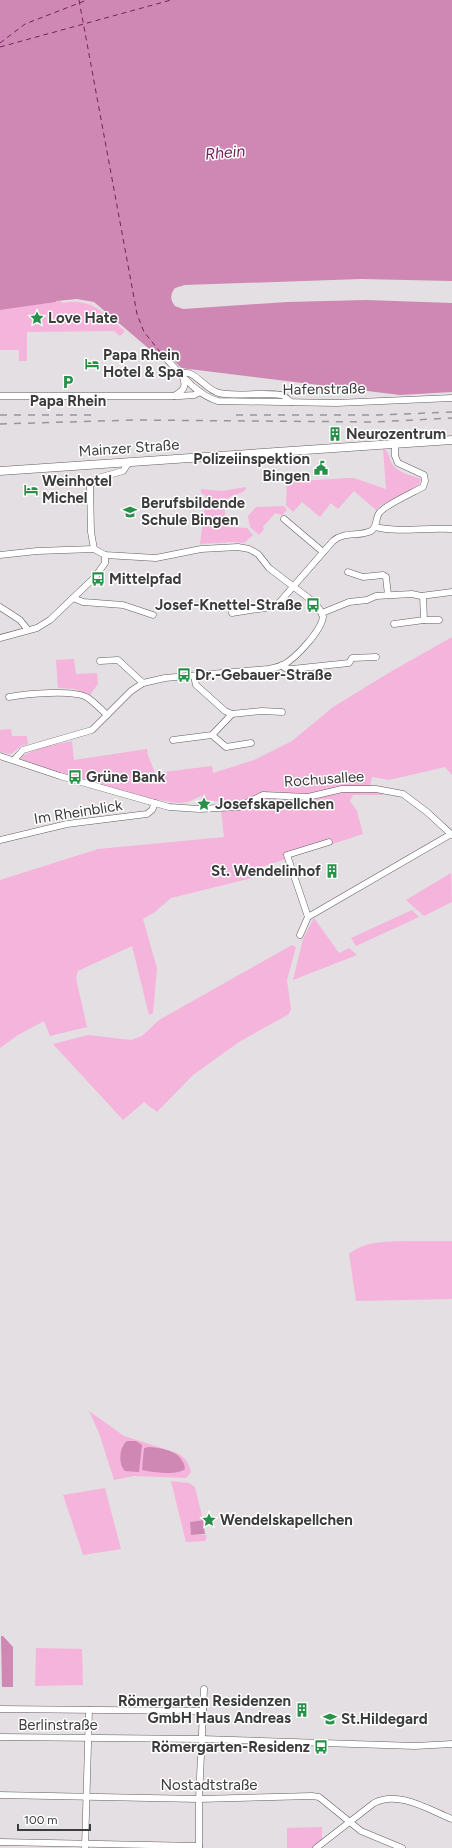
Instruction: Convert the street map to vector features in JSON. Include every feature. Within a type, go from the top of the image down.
[{"type":"main road","name":"Mainzer Straße","points":[[0,471],[452,440]]},
{"type":"street","name":"Hafenstraße","points":[[163,355],[200,392],[213,400],[224,402],[336,403],[452,398]]},
{"type":"street","points":[[174,396],[185,387],[181,374],[184,372],[192,374],[206,387],[218,393],[280,395],[290,402]]},
{"type":"street","points":[[0,396],[174,396],[194,395],[200,392]]},
{"type":"street","points":[[232,613],[278,604],[323,552],[339,537],[371,531],[375,527],[376,516],[382,510],[425,484],[425,478],[422,474],[398,463],[395,456],[396,444]]},
{"type":"street","points":[[94,549],[91,532],[90,485],[98,478],[123,471],[129,462]]},
{"type":"street","points":[[284,519],[323,552]]},
{"type":"street","points":[[375,527],[388,529],[436,527],[452,529]]},
{"type":"street","points":[[0,555],[37,551],[94,549],[105,555],[156,558],[201,549],[238,547],[249,549],[258,554],[269,568],[315,603],[322,614],[322,620],[318,629],[295,656],[282,665],[268,669],[155,680],[143,683],[131,690],[99,725],[87,732],[24,750],[14,760]]},
{"type":"street","points":[[0,638],[46,623],[103,567],[106,561],[105,555]]},
{"type":"street","points":[[348,572],[363,577],[383,575],[386,577],[388,595]]},
{"type":"street","points":[[322,614],[349,602],[388,595],[412,594],[423,596],[452,592]]},
{"type":"street","points":[[423,596],[424,620]]},
{"type":"street","points":[[73,598],[88,603],[123,605],[153,615]]},
{"type":"street","points":[[0,607],[20,620],[28,630]]},
{"type":"street","points":[[394,624],[424,620],[438,620]]},
{"type":"street","points":[[282,665],[285,668],[292,669],[349,663],[352,658],[376,657]]},
{"type":"street","points":[[100,660],[118,660],[143,683]]},
{"type":"street","points":[[194,676],[196,685],[225,711],[232,714],[262,711],[282,712]]},
{"type":"street","points":[[9,697],[22,695],[76,693],[88,698],[107,715]]},
{"type":"street","points":[[173,740],[212,735],[232,714]]},
{"type":"street","points":[[212,735],[226,747],[251,743]]},
{"type":"street","name":"Rochusallee","points":[[0,756],[60,776],[169,807],[199,809],[238,807],[263,795],[308,797],[342,789],[376,789],[403,794],[428,812],[452,834]]},
{"type":"street","name":"Im Rheinblick","points":[[0,840],[67,824],[147,814],[152,810],[155,803]]},
{"type":"street","points":[[300,935],[308,917],[452,834]]},
{"type":"street","points":[[308,917],[287,856],[329,842]]},
{"type":"street","points":[[0,1842],[85,1846],[199,1847],[199,1799],[204,1689]]},
{"type":"street","points":[[0,1709],[203,1711]]},
{"type":"street","points":[[85,1846],[89,1710]]},
{"type":"street","name":"Berlinstraße","points":[[0,1738],[202,1739],[415,1746],[452,1744]]},
{"type":"street","name":"Nostadtstraße","points":[[0,1795],[199,1799],[312,1796],[319,1797],[361,1831],[402,1848]]},
{"type":"street","points":[[316,1848],[374,1803],[383,1800],[394,1798],[405,1801],[452,1819]]},
{"type":"shaded area","points":[[60,300],[62,303],[81,302],[89,304],[103,313],[125,331],[120,336],[114,331],[27,332],[27,361],[19,361],[19,350],[0,350],[0,310]]},
{"type":"shaded area","points":[[383,448],[387,452],[391,463],[395,468],[421,479],[419,485],[380,506],[376,510],[354,491],[338,509],[331,503],[320,517],[302,502],[293,512],[286,505],[287,482],[354,478],[386,489]]},
{"type":"shaded area","points":[[246,487],[246,489],[241,493],[230,497],[225,504],[227,527],[247,528],[253,535],[244,543],[234,542],[200,544],[206,496],[201,493],[201,489],[222,491]]},
{"type":"shaded area","points":[[284,506],[287,510],[282,515],[275,513],[263,527],[264,529],[259,535],[250,527],[248,516],[256,507]]},
{"type":"shaded area","points":[[452,637],[452,775],[445,767],[389,780],[372,777],[369,791],[383,792],[383,795],[353,795],[350,801],[357,811],[363,834],[258,868],[256,877],[171,898],[155,912],[143,919],[157,968],[153,1013],[149,1015],[132,946],[78,971],[76,978],[87,1027],[50,1036],[44,1021],[18,1035],[0,1048],[0,880],[98,849],[224,837],[220,801],[202,802],[201,796],[188,802],[178,803],[151,799],[60,773],[20,759],[24,755],[44,747],[72,741],[74,760],[147,749],[155,773],[212,766],[213,773],[254,760],[292,741],[333,707]]},
{"type":"shaded area","points":[[74,659],[76,674],[97,673],[98,684],[89,696],[75,689],[58,688],[56,660]]},
{"type":"shaded area","points":[[11,729],[12,736],[27,736],[28,744],[21,746],[11,754],[0,752],[0,730]]},
{"type":"shaded area","points":[[451,873],[452,902],[424,916],[406,900]]},
{"type":"shaded area","points":[[412,910],[419,917],[356,946],[351,938]]},
{"type":"shaded area","points":[[314,918],[339,953],[349,948],[357,955],[293,980],[303,939]]},
{"type":"shaded area","points":[[292,945],[296,947],[287,980],[291,1009],[289,1014],[239,1042],[193,1075],[157,1112],[144,1102],[123,1120],[53,1044],[88,1035],[131,1040],[142,1036],[159,1020]]},
{"type":"shaded area","points":[[404,1241],[452,1241],[452,1299],[356,1301],[349,1254],[368,1244]]},
{"type":"shaded area","points":[[89,1411],[124,1436],[177,1453],[186,1461],[191,1472],[186,1478],[134,1476],[114,1480],[99,1433]]},
{"type":"shaded area","points":[[171,1481],[189,1483],[195,1487],[203,1520],[190,1522],[191,1535],[207,1535],[205,1541],[186,1542]]},
{"type":"shaded area","points":[[105,1488],[121,1549],[83,1555],[63,1495]]},
{"type":"shaded area","points":[[36,1648],[82,1649],[83,1685],[35,1686]]},
{"type":"shaded area","points":[[322,1827],[322,1841],[312,1848],[287,1848],[287,1828]]},
{"type":"water","name":"Rhein","points":[[0,0],[452,0],[452,281],[361,279],[185,285],[175,288],[171,297],[175,306],[183,309],[287,302],[366,300],[452,303],[452,392],[400,395],[181,368],[167,353],[160,358],[94,302],[77,299],[0,310]]},
{"type":"water","points":[[127,1441],[136,1441],[142,1445],[139,1472],[125,1471],[121,1464],[120,1456],[122,1447]]},
{"type":"water","points":[[144,1448],[161,1448],[177,1455],[181,1459],[185,1469],[171,1473],[142,1470]]},
{"type":"water","points":[[203,1520],[205,1534],[191,1535],[190,1522]]},
{"type":"water","points":[[1,1636],[3,1636],[13,1647],[13,1687],[2,1687]]},
{"type":"ferry route","points":[[79,0],[137,314],[144,332],[161,353]]},
{"type":"ferry route","points":[[0,43],[25,24],[87,0]]},
{"type":"ferry route","points":[[0,47],[171,0]]},
{"type":"railway","points":[[236,415],[378,415],[452,412]]},
{"type":"railway","points":[[0,415],[92,415]]},
{"type":"railway","points":[[0,424],[134,420],[375,422],[452,418]]},
{"type":"place","name":"Love Hate","points":[[37,318]]},
{"type":"place","name":"Papa Rhein Hotel & Spa","points":[[92,364]]},
{"type":"place","name":"Papa Rhein","points":[[68,382]]},
{"type":"place","name":"Neurozentrum","points":[[335,434]]},
{"type":"place","name":"Polizeiinspektion Bingen","points":[[321,468]]},
{"type":"place","name":"Weinhotel Michel","points":[[31,490]]},
{"type":"place","name":"Berufsbildende Schule Bingen","points":[[130,512]]},
{"type":"place","name":"Mittelpfad","points":[[98,579]]},
{"type":"place","name":"Josef-Knettel-Straße","points":[[313,605]]},
{"type":"place","name":"Dr.-Gebauer-Straße","points":[[184,675]]},
{"type":"place","name":"Grüne Bank","points":[[75,777]]},
{"type":"place","name":"Josefskapellchen","points":[[204,804]]},
{"type":"place","name":"St. Wendelinhof","points":[[332,871]]},
{"type":"place","name":"Wendelskapellchen","points":[[209,1520]]},
{"type":"place","name":"Römergarten Residenzen GmbH Haus Andreas","points":[[302,1710]]},
{"type":"place","name":"St.Hildegard","points":[[330,1719]]},
{"type":"place","name":"Römergarten-Residenz","points":[[321,1747]]}]
